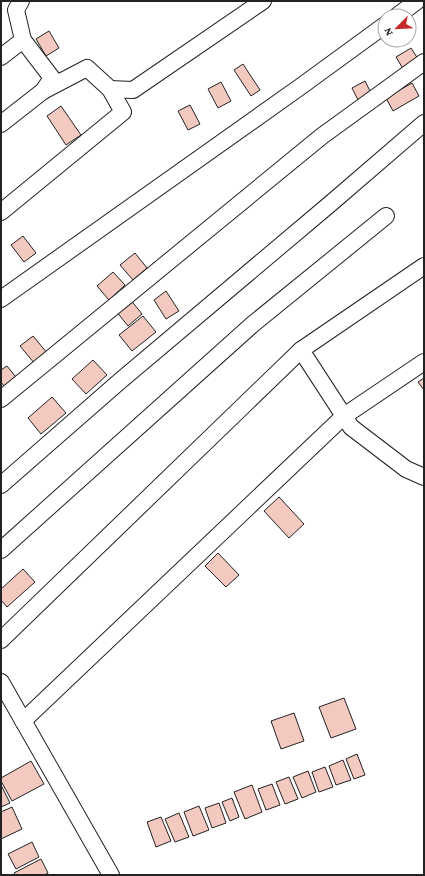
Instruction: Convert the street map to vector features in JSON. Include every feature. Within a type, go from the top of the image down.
[{"type":"street","points":[[21,1],[16,10],[24,40],[52,78],[43,91]]},
{"type":"street","points":[[110,89],[133,90],[263,1]]},
{"type":"street","points":[[408,8],[417,1]]},
{"type":"street","points":[[1,299],[300,87],[377,30]]},
{"type":"street","points":[[1,57],[24,40]]},
{"type":"street","points":[[1,399],[322,136],[424,62]]},
{"type":"street","points":[[1,124],[43,91],[87,68],[110,89],[123,112],[1,212]]},
{"type":"street","points":[[1,485],[120,381],[424,124]]},
{"type":"street","points":[[1,550],[253,324],[386,216]]},
{"type":"street","points":[[1,640],[301,350],[424,266]]},
{"type":"street","points":[[301,350],[351,427],[400,465],[424,477]]},
{"type":"street","points":[[23,720],[344,416],[424,362]]},
{"type":"street","points":[[1,682],[111,875]]},
{"type":"building","points":[[49,31],[59,48],[46,56],[36,39]]},
{"type":"building","points":[[411,48],[420,62],[405,72],[396,57]]},
{"type":"building","points":[[243,64],[260,90],[251,96],[234,70]]},
{"type":"building","points":[[365,81],[372,95],[359,102],[352,88]]},
{"type":"building","points":[[221,82],[231,101],[218,108],[208,89]]},
{"type":"building","points":[[412,83],[419,96],[393,111],[386,98]]},
{"type":"building","points":[[190,105],[200,124],[188,130],[178,111]]},
{"type":"building","points":[[61,106],[81,135],[66,145],[47,116]]},
{"type":"building","points":[[23,236],[36,253],[24,262],[11,245]]},
{"type":"building","points":[[135,253],[147,268],[133,280],[120,265]]},
{"type":"building","points":[[113,272],[125,285],[109,300],[97,286]]},
{"type":"building","points":[[166,291],[179,311],[166,319],[154,300]]},
{"type":"building","points":[[130,299],[142,314],[128,326],[116,311]]},
{"type":"building","points":[[143,316],[156,332],[132,351],[119,335]]},
{"type":"building","points":[[33,336],[48,354],[35,364],[20,346]]},
{"type":"building","points":[[93,360],[107,375],[86,394],[72,379]]},
{"type":"building","points":[[7,366],[19,381],[7,390],[1,382],[1,370]]},
{"type":"building","points":[[424,378],[424,390],[418,382]]},
{"type":"building","points":[[52,397],[66,413],[41,434],[28,418]]},
{"type":"building","points":[[279,497],[304,524],[289,538],[264,511]]},
{"type":"building","points":[[218,553],[239,575],[226,587],[205,566]]},
{"type":"building","points":[[23,569],[35,582],[7,607],[1,600],[1,589]]},
{"type":"building","points":[[344,698],[356,729],[331,738],[319,707]]},
{"type":"building","points":[[294,713],[304,741],[281,749],[271,721]]},
{"type":"building","points":[[357,754],[365,775],[354,779],[346,759]]},
{"type":"building","points":[[343,760],[351,780],[336,785],[329,766]]},
{"type":"building","points":[[31,761],[44,784],[12,801],[1,781],[1,778]]},
{"type":"building","points":[[325,767],[333,787],[319,792],[312,772]]},
{"type":"building","points":[[308,771],[316,792],[302,798],[293,777]]},
{"type":"building","points":[[289,777],[298,799],[285,804],[276,782]]},
{"type":"building","points":[[272,784],[280,805],[266,810],[258,789]]},
{"type":"building","points":[[1,785],[10,803],[1,807]]},
{"type":"building","points":[[252,785],[262,812],[245,819],[234,792]]},
{"type":"building","points":[[232,798],[239,817],[230,821],[222,802]]},
{"type":"building","points":[[219,803],[226,823],[212,828],[205,808]]},
{"type":"building","points":[[199,806],[209,830],[193,836],[184,812]]},
{"type":"building","points":[[12,807],[22,829],[1,839],[1,812]]},
{"type":"building","points":[[179,813],[189,837],[175,842],[165,819]]},
{"type":"building","points":[[161,817],[171,841],[156,847],[147,822]]},
{"type":"building","points":[[32,842],[39,857],[16,869],[8,854]]},
{"type":"building","points":[[41,859],[48,873],[44,875],[15,875],[14,873]]}]
